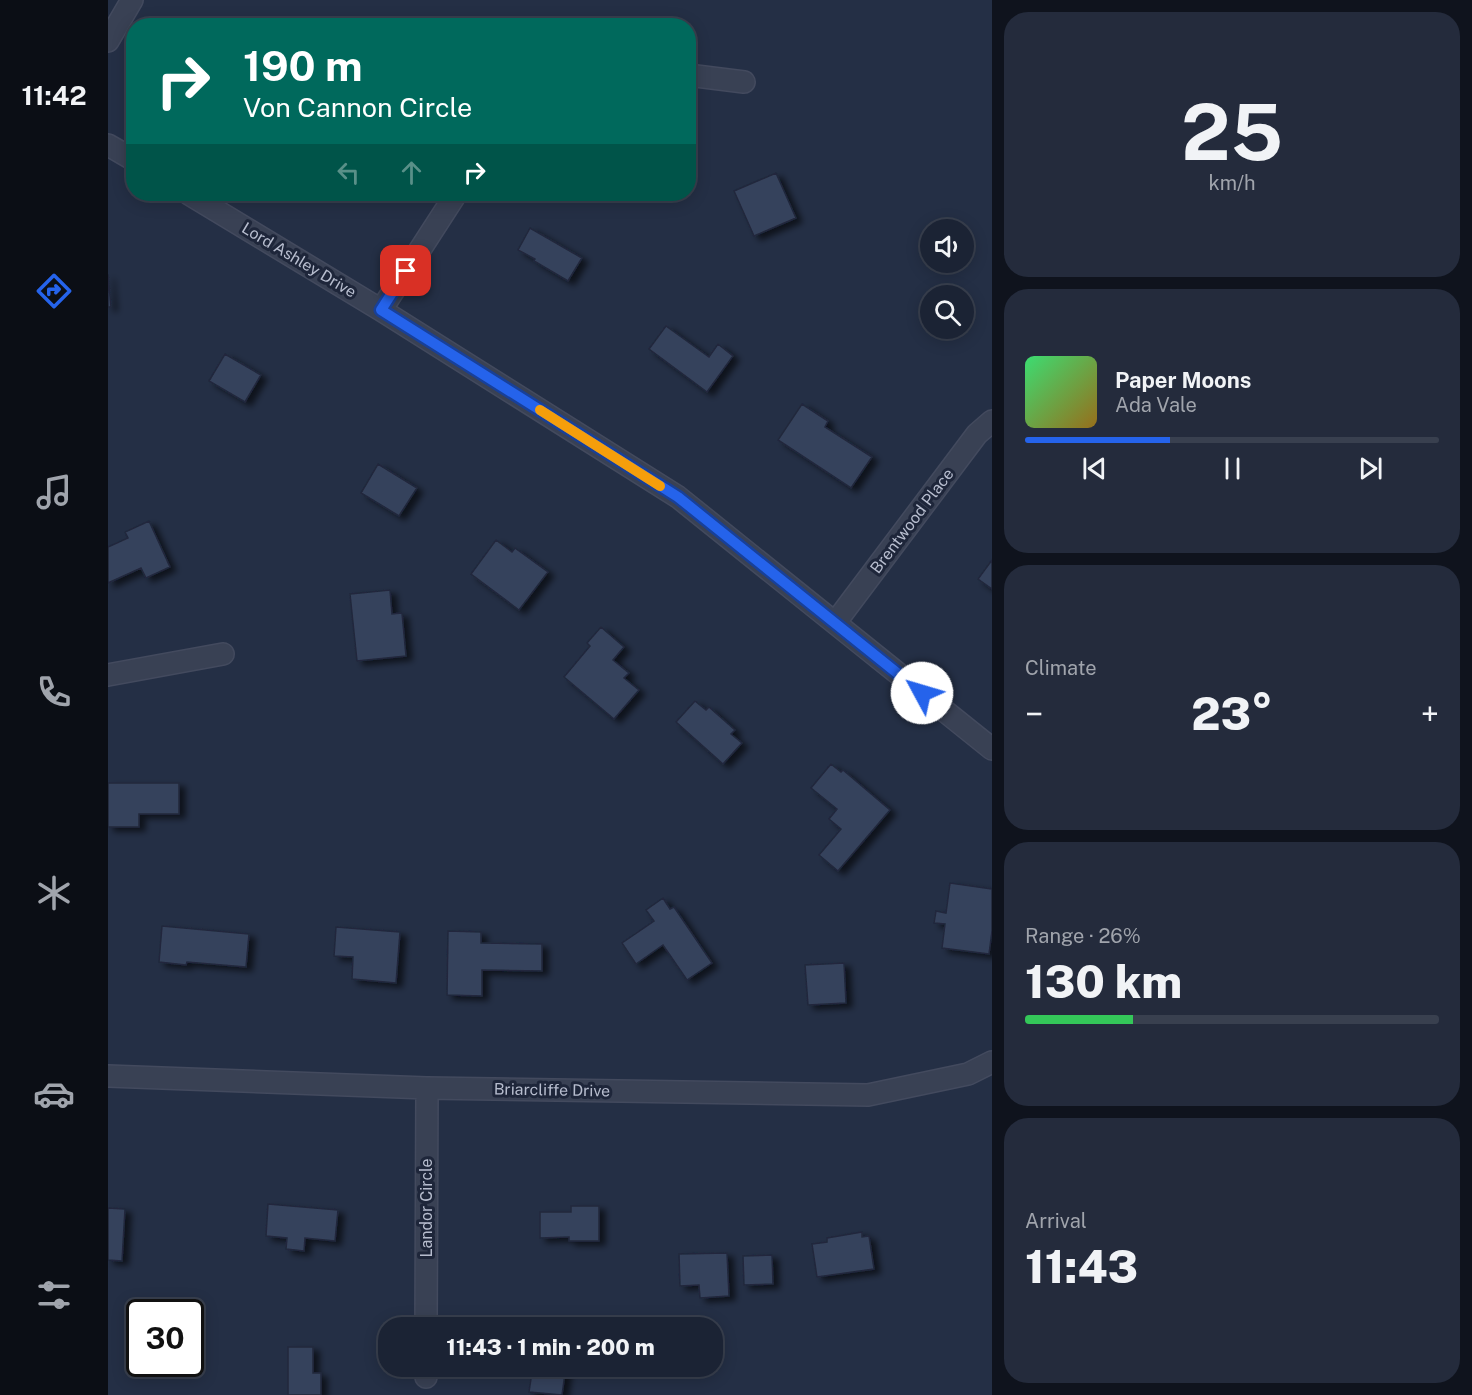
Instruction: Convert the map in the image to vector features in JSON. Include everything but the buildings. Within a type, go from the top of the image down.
[{"type":"street","points":[[108,41],[132,0]]},
{"type":"street","points":[[696,76],[744,82]]},
{"type":"street","points":[[108,145],[126,155]]},
{"type":"street","name":"Lord Ashley Drive","points":[[201,201],[381,310],[678,497],[992,749]]},
{"type":"street","points":[[381,310],[451,201]]},
{"type":"street","name":"Brentwood Place","points":[[835,623],[977,435],[992,421]]},
{"type":"street","points":[[108,675],[223,654]]},
{"type":"street","name":"Briarcliffe Drive","points":[[108,1076],[427,1088],[868,1095],[968,1074],[992,1062]]},
{"type":"street","name":"Landor Circle","points":[[426,1317],[427,1088]]},
{"type":"slow traffic","points":[[540,410],[660,486]]},
{"type":"route","points":[[406,271],[381,310],[678,497],[922,693]]}]
